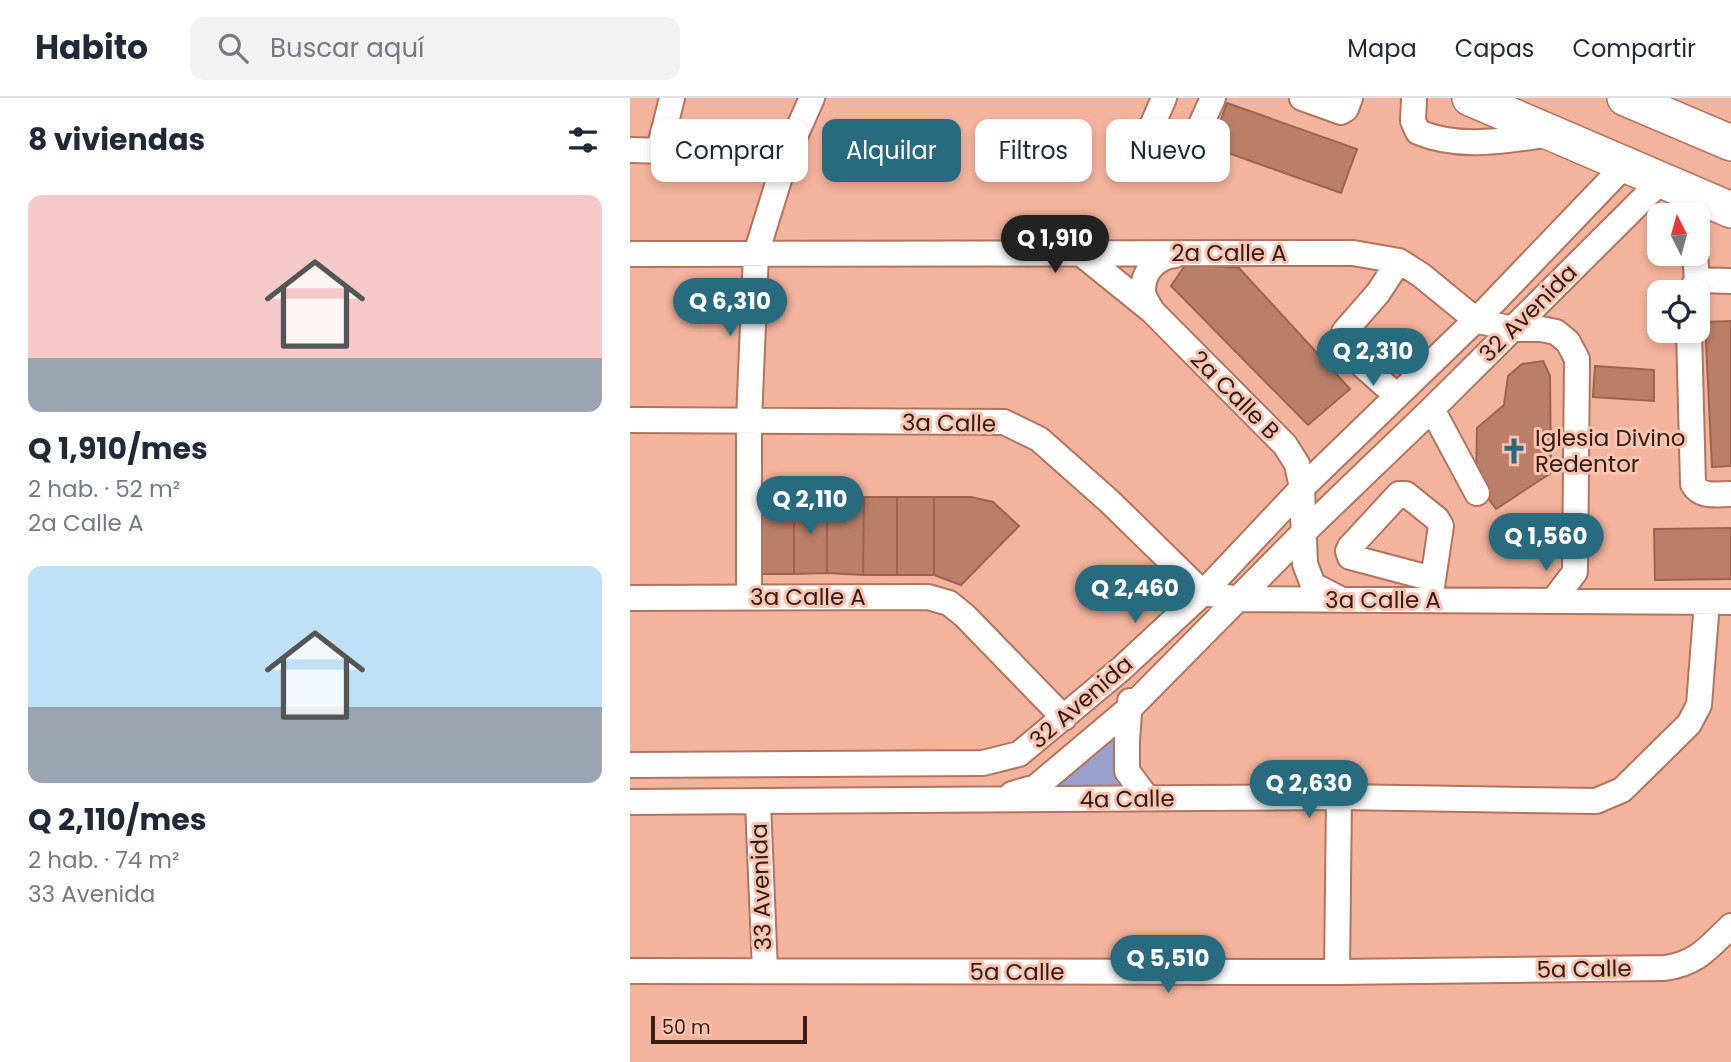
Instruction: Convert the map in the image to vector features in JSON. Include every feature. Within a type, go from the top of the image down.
[{"type":"highway","points":[[1470,98],[1625,164],[1683,196],[1731,210]]},
{"type":"highway","points":[[1625,98],[1678,109],[1731,143]]},
{"type":"street","points":[[667,119],[673,98]]},
{"type":"street","points":[[803,119],[812,98]]},
{"type":"street","points":[[1164,98],[1148,139],[1150,146],[1174,157],[1189,151],[1213,98]]},
{"type":"street","points":[[1303,98],[1341,112],[1346,109],[1350,98]]},
{"type":"street","points":[[1414,98],[1413,121],[1418,132],[1430,137],[1479,143],[1553,134]]},
{"type":"street","points":[[630,150],[651,150]]},
{"type":"street","name":"32 Avenida","points":[[908,762],[983,763],[1019,754],[1064,718],[1203,593],[1301,488],[1476,320],[1625,164]]},
{"type":"street","points":[[749,597],[749,421],[757,254],[779,182]]},
{"type":"street","name":"32 Avenida","points":[[984,801],[1036,787],[1131,707],[1512,328],[1683,196]]},
{"type":"street","name":"2a Calle B","points":[[1079,252],[1152,312],[1285,445],[1297,464],[1301,488]]},
{"type":"street","name":"2a Calle A","points":[[630,254],[1353,253],[1399,261],[1421,275],[1476,320],[1512,328],[1541,328],[1556,332],[1569,342],[1577,359],[1575,572]]},
{"type":"street","points":[[1152,312],[1143,292],[1147,271],[1163,257],[1184,254]]},
{"type":"street","points":[[1397,396],[1350,354],[1343,344],[1344,332],[1378,293],[1399,261]]},
{"type":"street","points":[[1710,284],[1731,281]]},
{"type":"street","points":[[1689,343],[1693,484],[1696,490],[1705,495],[1731,494]]},
{"type":"street","points":[[1433,409],[1478,493]]},
{"type":"street","name":"3a Calle","points":[[630,420],[1004,422],[1039,439],[1110,501],[1203,593]]},
{"type":"street","points":[[1301,488],[1306,564],[1313,584],[1343,600]]},
{"type":"street","points":[[1553,601],[1575,572],[1604,602]]},
{"type":"street","name":"3a Calle A","points":[[1203,593],[1240,599],[1343,600],[1431,589],[1553,601],[1719,603]]},
{"type":"street","name":"3a Calle A","points":[[630,598],[928,597],[949,603],[965,616],[1064,718]]},
{"type":"street","name":"4a Calle","points":[[630,802],[1339,797],[1596,801],[1622,790],[1689,723],[1699,705],[1719,603]]},
{"type":"street","points":[[1121,669],[1128,686],[1131,707],[1127,771],[1147,798]]},
{"type":"street","points":[[630,765],[908,762],[908,802]]},
{"type":"street","points":[[1336,972],[1339,797]]},
{"type":"street","name":"33 Avenida","points":[[758,803],[765,971]]},
{"type":"street","name":"5a Calle","points":[[630,971],[1336,972],[1665,968],[1696,959],[1731,926]]},
{"type":"shaded area","points":[[1119,729],[1130,791],[1040,792]]},
{"type":"building","points":[[1227,103],[1357,149],[1341,193],[1230,154],[1230,119],[1221,119]]},
{"type":"building","points":[[1186,264],[1239,268],[1350,389],[1308,425],[1171,286]]},
{"type":"building","points":[[1731,321],[1731,466],[1712,467],[1706,343],[1710,343],[1710,322]]},
{"type":"building","name":"Iglesia Divino Redentor","points":[[1543,361],[1550,376],[1551,473],[1496,509],[1476,481],[1477,428],[1504,405],[1508,376],[1522,364]]},
{"type":"building","points":[[1595,366],[1654,370],[1654,401],[1593,397]]},
{"type":"building","points":[[753,497],[794,497],[794,574],[753,574]]},
{"type":"building","points":[[794,497],[827,498],[827,573],[794,574]]},
{"type":"building","points":[[864,497],[897,497],[897,575],[863,575]]},
{"type":"building","points":[[864,497],[863,575],[827,573],[827,498]]},
{"type":"building","points":[[897,497],[934,497],[934,575],[897,575]]},
{"type":"building","points":[[934,497],[971,497],[993,502],[1019,526],[961,585],[934,575]]},
{"type":"building","points":[[1731,528],[1731,579],[1655,580],[1654,529]]},
{"type":"place","name":"Iglesia Divino Redentor","points":[[1514,451]]}]
